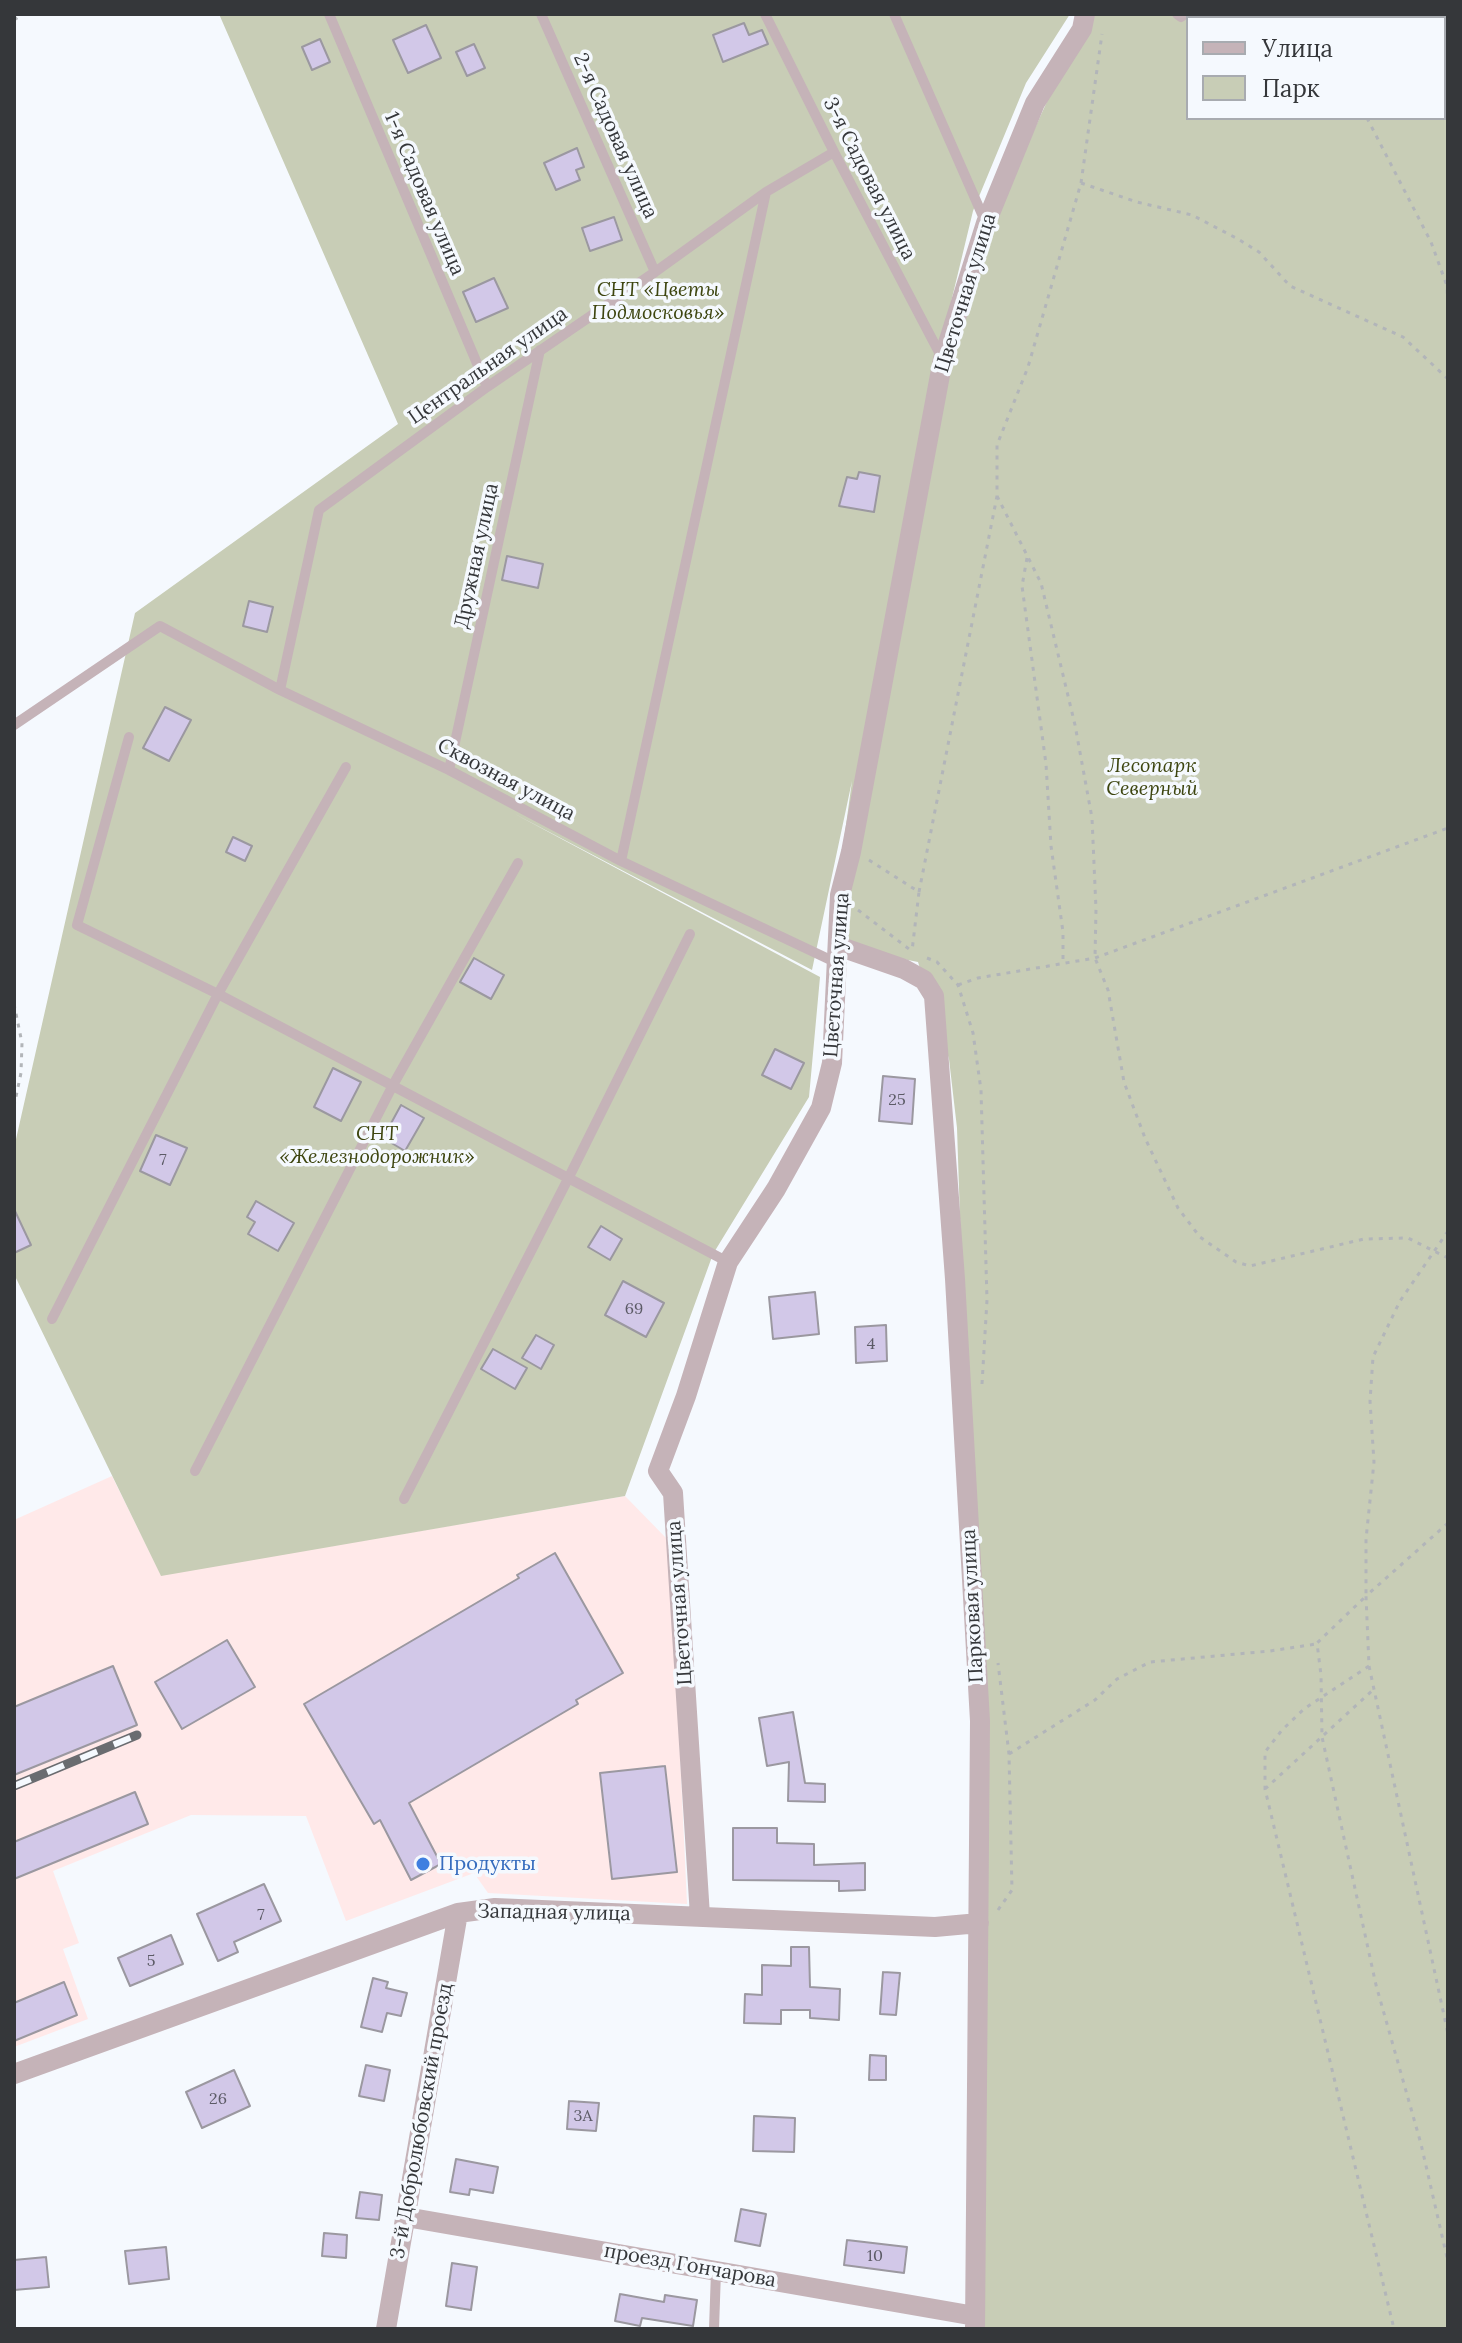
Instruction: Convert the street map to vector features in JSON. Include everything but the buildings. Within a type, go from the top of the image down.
[{"type":"street","name":"Цветочная улица","points":[[700,1916],[673,1493],[658,1471],[686,1396],[728,1262],[776,1189],[821,1108],[832,1063],[840,895],[851,852],[943,359],[986,223],[1035,103],[1084,21]]},
{"type":"street","name":"Парковая улица","points":[[837,954],[904,969],[924,980],[934,996],[955,1279],[980,1721],[975,2322]]},
{"type":"street","name":"Западная улица","points":[[14,2074],[458,1913],[495,1908],[935,1927],[979,1923]]},
{"type":"street","name":"3-й Добролюбовский проезд","points":[[386,2329],[458,1913]]},
{"type":"street","name":"проезд Гончарова","points":[[406,2217],[716,2271],[975,2322]]},
{"type":"lane","name":"1-я Садовая улица","points":[[329,14],[487,387]]},
{"type":"lane","name":"2-я Садовая улица","points":[[541,14],[655,272]]},
{"type":"lane","name":"3-я Садовая улица","points":[[765,14],[943,359]]},
{"type":"lane","points":[[894,14],[986,223]]},
{"type":"lane","name":"Центральная улица","points":[[280,690],[319,510],[487,387],[766,192],[834,152]]},
{"type":"lane","points":[[621,861],[766,192]]},
{"type":"lane","name":"Дружная улица","points":[[449,770],[540,350]]},
{"type":"lane","name":"Сквозная улица","points":[[14,725],[160,626],[280,690],[449,770],[621,861],[837,954]]},
{"type":"lane","points":[[129,737],[77,925],[218,994],[728,1262]]},
{"type":"lane","points":[[52,1319],[218,994],[346,767]]},
{"type":"lane","points":[[195,1471],[393,1085],[518,863]]},
{"type":"lane","points":[[404,1499],[690,934]]},
{"type":"lane","points":[[714,2329],[716,2271]]},
{"type":"path","points":[[14,20],[23,14]]},
{"type":"path","points":[[912,951],[919,892],[997,496],[997,445],[1028,367],[1081,183],[1103,25]]},
{"type":"path","points":[[1368,120],[1431,242],[1447,286],[1448,308]]},
{"type":"path","points":[[1081,183],[1137,202],[1192,215],[1238,239],[1259,252],[1290,286],[1403,337],[1448,379]]},
{"type":"path","points":[[997,496],[1041,583],[1051,621],[1092,818],[1095,958],[1108,990],[1124,1082],[1145,1138],[1178,1208],[1200,1237],[1236,1262],[1250,1266],[1364,1239],[1408,1238],[1448,1258]]},
{"type":"path","points":[[1027,558],[1022,586],[1046,764],[1051,846],[1063,932],[1063,963]]},
{"type":"path","points":[[958,985],[978,978],[1095,958],[1448,828]]},
{"type":"path","points":[[851,852],[919,892]]},
{"type":"path","points":[[14,1004],[22,1043],[21,1073],[14,1106]]},
{"type":"path","points":[[1448,1231],[1400,1301],[1373,1357],[1370,1401],[1374,1462],[1366,1539],[1369,1666],[1448,2034]]},
{"type":"path","points":[[1009,1754],[1095,1700],[1117,1679],[1150,1662],[1270,1651],[1317,1643],[1448,1523]]},
{"type":"path","points":[[1317,1643],[1322,1737],[1376,1985],[1421,2144],[1448,2262]]},
{"type":"path","points":[[1369,1666],[1321,1696],[1282,1730],[1265,1752],[1265,1789],[1394,2329]]},
{"type":"path","points":[[1265,1789],[1374,1689]]},
{"type":"shaded area","points":[[112,1476],[161,1575],[625,1496],[670,1542],[687,1904],[488,1893],[474,1873],[346,1921],[306,1816],[191,1815],[53,1871],[79,1943],[63,1949],[88,2019],[14,2047],[14,1520]]},
{"type":"green space","points":[[219,14],[1070,14],[1026,83],[973,211],[920,452],[981,246],[1087,14],[1448,14],[1448,2329],[981,2329],[971,1548],[957,1128],[949,1059],[918,962],[853,949],[839,931],[835,905],[852,781],[812,970],[513,813],[820,977],[809,1097],[713,1254],[625,1496],[161,1576],[14,1274],[14,1148],[135,613],[398,424]]},
{"type":"railway","points":[[14,1786],[137,1735]]},
{"type":"place","name":"Продукты","points":[[423,1864]]},
{"type":"park label","name":"СНТ «Цветы Подмосковья»","points":[[658,302]]},
{"type":"park label","name":"Лесопарк Северный","points":[[1152,778]]},
{"type":"park label","name":"СНТ «Железнодорожник»","points":[[377,1146]]}]
